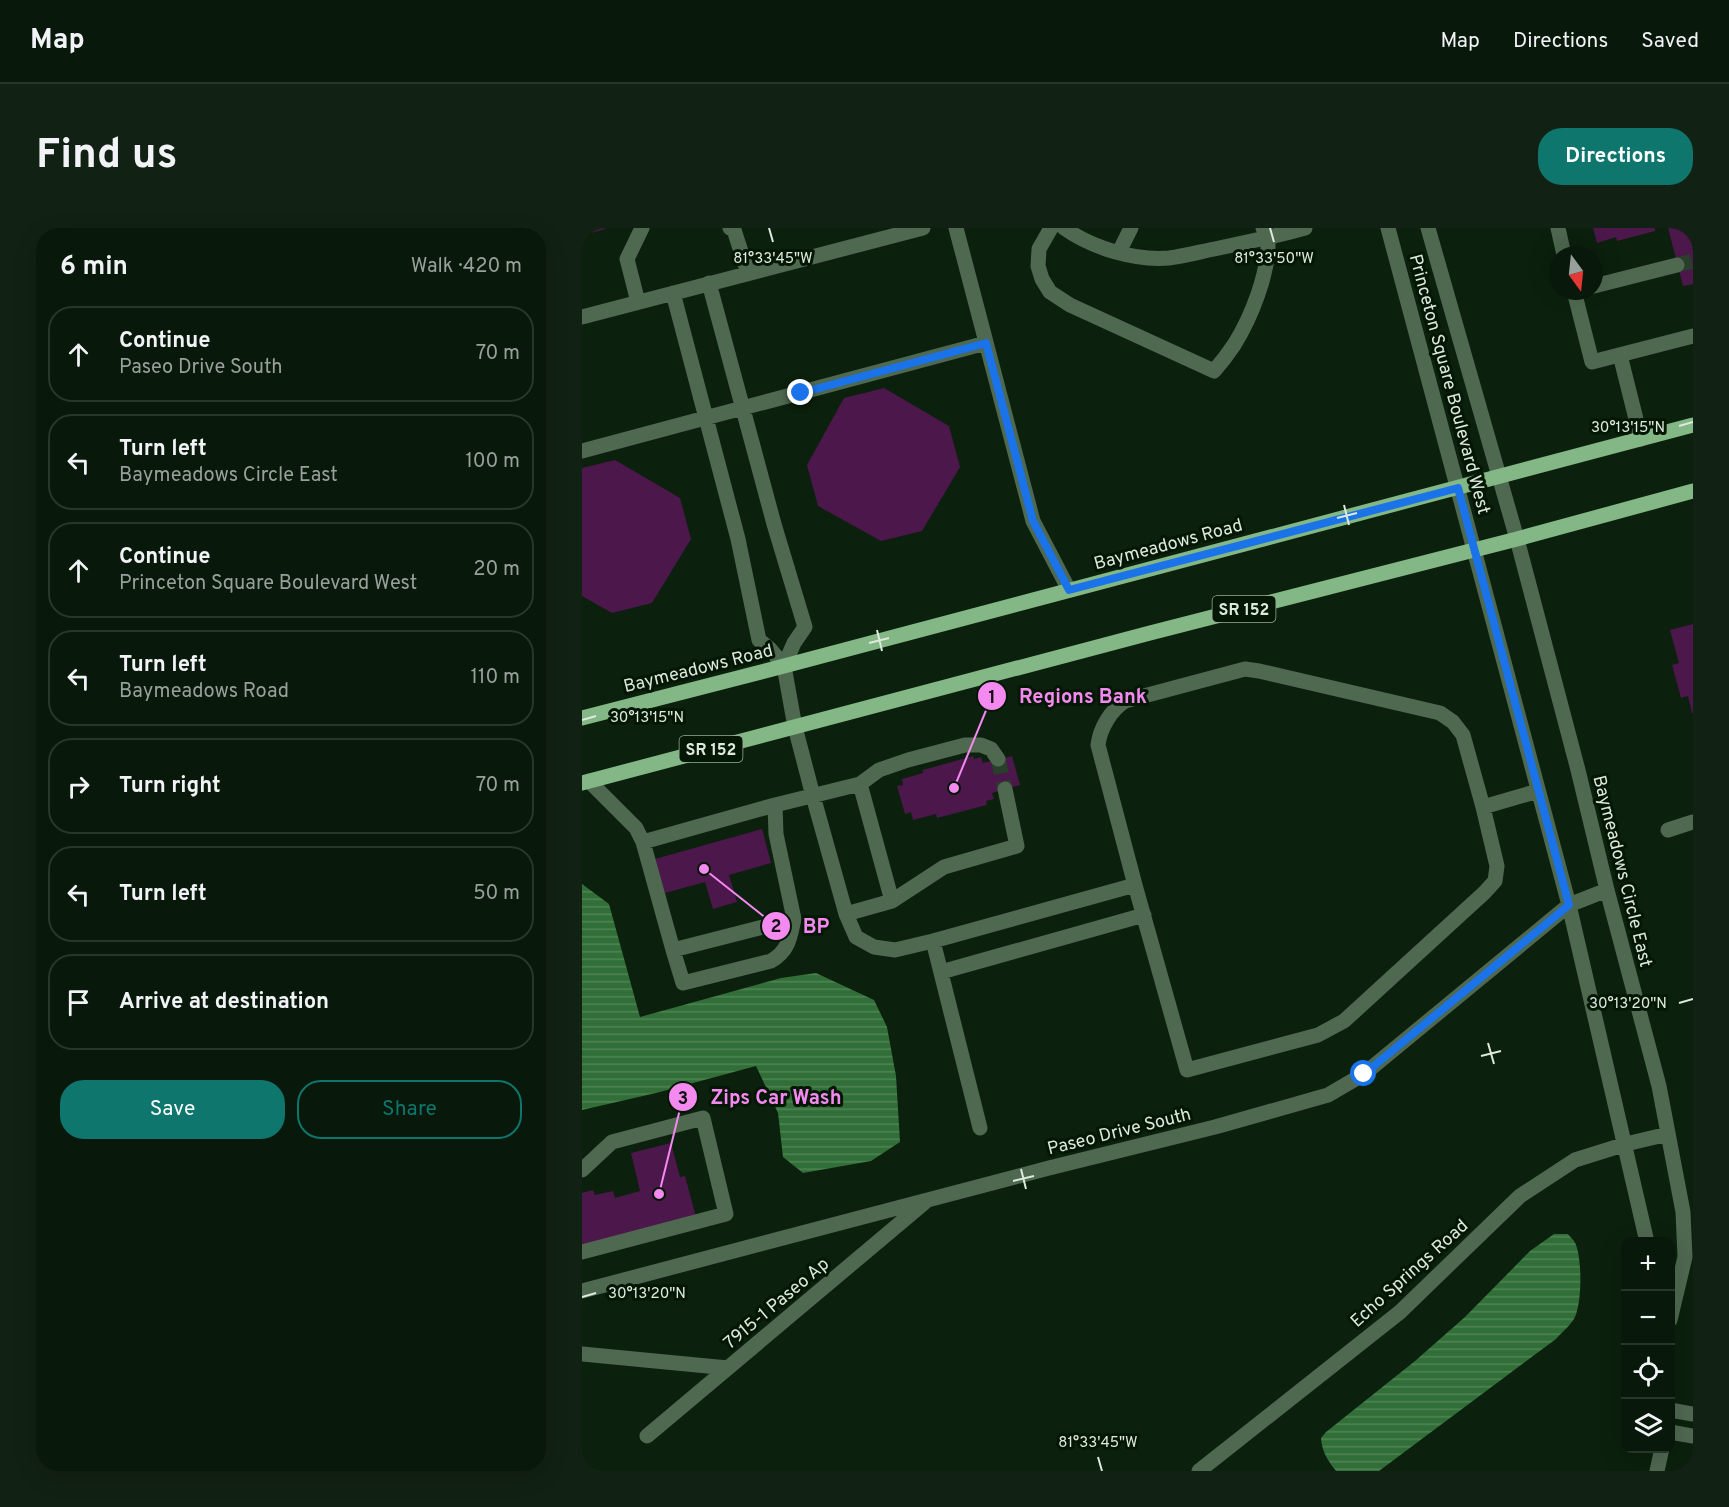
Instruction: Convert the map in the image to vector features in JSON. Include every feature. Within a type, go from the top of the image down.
[{"type":"main road","name":"Baymeadows Road","points":[[582,718],[1693,425]]},
{"type":"main road","name":"SR 152","points":[[585,782],[1693,491]]},
{"type":"street","points":[[638,302],[627,259],[642,228]]},
{"type":"street","points":[[730,228],[734,230],[748,273]]},
{"type":"street","points":[[582,316],[709,284],[888,232],[923,228]]},
{"type":"street","points":[[956,228],[1033,521],[1069,590]]},
{"type":"street","points":[[1051,228],[1038,249],[1038,266],[1042,279],[1050,292],[1070,305],[1214,371],[1234,346],[1250,314],[1265,269],[1266,233]]},
{"type":"street","points":[[1064,228],[1104,249],[1140,256],[1168,258],[1266,233],[1305,228]]},
{"type":"street","points":[[1119,252],[1131,228]]},
{"type":"street","name":"Princeton Square Boulevard West","points":[[1388,228],[1474,550]]},
{"type":"street","name":"Princeton Square Boulevard West","points":[[1428,228],[1516,539]]},
{"type":"street","points":[[1557,228],[1562,246]]},
{"type":"street","points":[[1603,284],[1677,265]]},
{"type":"street","points":[[709,284],[774,524],[806,627],[794,643],[784,666]]},
{"type":"street","points":[[673,293],[738,539],[759,640],[784,666],[795,727],[813,796],[846,914],[856,937],[873,947],[895,950],[1135,885]]},
{"type":"street","points":[[1576,300],[1592,362],[1693,336]]},
{"type":"street","points":[[582,451],[986,343]]},
{"type":"street","points":[[1620,355],[1641,439]]},
{"type":"street","name":"Baymeadows Circle East","points":[[1516,539],[1659,1086],[1683,1212],[1685,1257],[1675,1302]]},
{"type":"street","points":[[1474,550],[1569,905],[1646,1237]]},
{"type":"street","points":[[1245,669],[1440,713],[1453,722],[1463,735],[1483,807],[1497,866],[1495,881],[1344,1021],[1318,1035],[1187,1070],[1098,745],[1099,735],[1116,707],[1125,701],[1245,669]]},
{"type":"street","points":[[643,842],[860,784],[879,770],[965,745],[981,745],[991,749],[998,759]]},
{"type":"street","points":[[585,782],[636,828],[643,842],[682,983],[771,961],[780,956],[789,943],[794,919],[776,834],[775,805]]},
{"type":"street","points":[[860,784],[892,901]]},
{"type":"street","points":[[846,914],[892,901],[944,867],[1017,846],[1005,789]]},
{"type":"street","points":[[1483,807],[1538,791]]},
{"type":"street","points":[[1668,830],[1693,822]]},
{"type":"street","name":"Paseo Drive South","points":[[582,1291],[929,1199],[1215,1127],[1328,1095],[1364,1074],[1569,905],[1607,890]]},
{"type":"street","points":[[941,972],[1144,915]]},
{"type":"street","points":[[673,950],[794,919]]},
{"type":"street","points":[[933,941],[980,1128]]},
{"type":"street","points":[[582,1170],[612,1142],[703,1118],[726,1214],[582,1252]]},
{"type":"street","name":"Echo Springs Road","points":[[1199,1471],[1400,1312],[1520,1196],[1575,1161],[1626,1144],[1668,1134]]},
{"type":"street","name":"7915-1 Paseo Ap","points":[[647,1436],[929,1199]]},
{"type":"street","points":[[582,1354],[728,1368]]},
{"type":"street","points":[[1675,1411],[1693,1414]]},
{"type":"street","points":[[1675,1433],[1693,1436]]},
{"type":"street","points":[[1658,1471],[1661,1453]]},
{"type":"shaded area","points":[[582,884],[609,904],[640,1017],[781,978],[816,973],[874,1000],[887,1027],[896,1076],[900,1142],[871,1161],[803,1173],[783,1157],[778,1113],[756,1066],[582,1110]]},
{"type":"shaded area","points":[[1554,1234],[1568,1234],[1575,1242],[1578,1252],[1579,1302],[1575,1317],[1569,1326],[1556,1339],[1379,1471],[1336,1471],[1323,1448],[1321,1438],[1326,1432],[1415,1361],[1465,1317],[1530,1251]]},
{"type":"building","points":[[583,228],[605,228],[605,229],[591,233]]},
{"type":"building","points":[[1593,228],[1655,228],[1655,231],[1617,241],[1616,237],[1597,243]]},
{"type":"building","points":[[1668,228],[1693,228],[1693,284],[1683,286]]},
{"type":"building","points":[[884,388],[949,426],[960,467],[922,531],[881,541],[818,506],[807,465],[844,398]]},
{"type":"building","points":[[615,460],[680,498],[691,539],[652,603],[612,613],[582,596],[582,468]]},
{"type":"building","points":[[1693,624],[1692,713],[1688,696],[1681,698],[1672,665],[1679,663],[1670,630]]},
{"type":"building","points":[[973,756],[974,759],[981,757],[983,763],[1012,756],[1020,785],[992,793],[994,799],[986,801],[987,805],[937,818],[936,814],[913,820],[911,812],[905,814],[897,786],[903,785],[902,779],[923,773],[923,770]]},
{"type":"building","points":[[762,829],[771,863],[729,875],[737,902],[713,909],[705,882],[665,893],[655,859]]},
{"type":"building","points":[[671,1143],[680,1177],[685,1176],[696,1217],[582,1247],[582,1193],[593,1190],[595,1195],[613,1191],[615,1198],[640,1191],[631,1153]]},
{"type":"tunnel","points":[[1677,265],[1693,261]]},
{"type":"tunnel","points":[[998,759],[1005,789]]},
{"type":"place","name":"Regions Bank","points":[[954,788]]},
{"type":"place","name":"BP","points":[[704,869]]},
{"type":"place","name":"Zips Car Wash","points":[[659,1194]]},
{"type":"route","points":[[801,393],[986,343],[1033,521],[1069,590],[1458,488],[1569,905],[1364,1074]]}]
